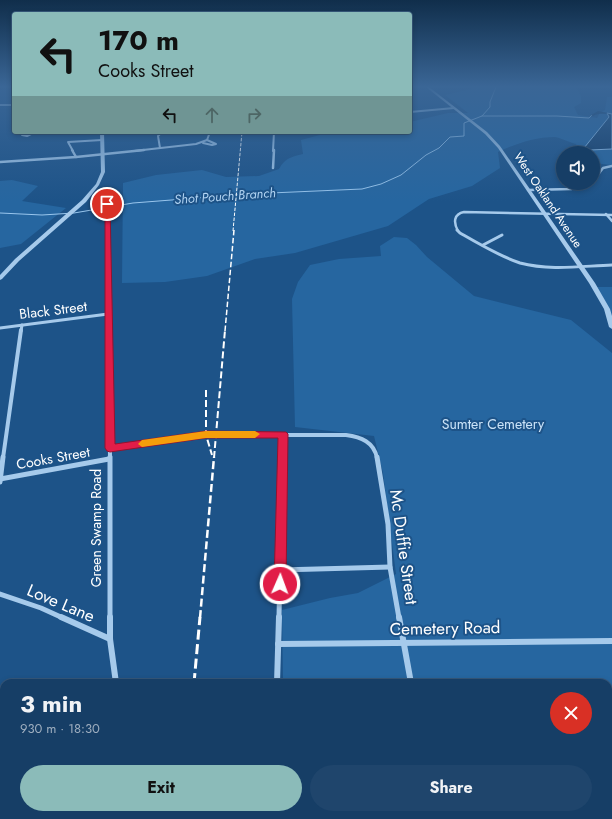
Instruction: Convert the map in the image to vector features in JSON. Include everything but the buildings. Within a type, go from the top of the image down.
[{"type":"street","name":"West Oakland Avenue","points":[[476,125],[495,142],[545,214],[602,300],[612,327]]},
{"type":"street","points":[[0,278],[17,260],[66,218],[90,195],[101,179],[103,172],[102,134]]},
{"type":"street","points":[[159,134],[160,148]]},
{"type":"street","points":[[203,143],[209,134]]},
{"type":"street","points":[[273,168],[274,134]]},
{"type":"street","points":[[76,157],[68,142],[102,140]]},
{"type":"street","points":[[0,162],[76,157],[203,143],[212,145],[216,144],[206,140]]},
{"type":"street","points":[[600,172],[603,168],[612,166]]},
{"type":"street","points":[[528,190],[556,189]]},
{"type":"street","name":"Green Swamp Road","points":[[107,207],[110,448],[110,639],[115,679]]},
{"type":"street","points":[[612,215],[471,212],[458,215],[455,221],[455,229],[460,233],[507,258],[531,265],[612,265]]},
{"type":"street","points":[[606,214],[612,221]]},
{"type":"street","points":[[484,246],[502,235]]},
{"type":"street","name":"Black Street","points":[[0,328],[108,314]]},
{"type":"street","points":[[0,480],[22,325]]},
{"type":"street","points":[[110,448],[206,435],[283,434],[277,679]]},
{"type":"street","name":"Mc Duffie Street","points":[[283,434],[346,435],[354,436],[373,444],[376,452],[388,524],[390,567],[410,679]]},
{"type":"street","name":"Cooks Street","points":[[0,480],[109,459]]},
{"type":"street","points":[[280,570],[390,567]]},
{"type":"street","name":"Love Lane","points":[[0,594],[41,608],[110,639]]},
{"type":"street","name":"Cemetery Road","points":[[278,644],[612,641]]},
{"type":"green space","points":[[412,125],[612,125],[612,165],[600,164],[600,146],[577,146],[576,144],[555,137],[533,140],[498,152],[500,168],[472,186],[429,199],[388,226],[295,253],[255,259],[207,276],[165,282],[122,283],[123,183],[156,175],[202,170],[226,177],[259,176],[279,169],[289,158],[303,154],[301,140],[324,134],[412,134]]},
{"type":"green space","points":[[12,180],[38,186],[22,201],[66,208],[21,244],[0,248],[0,181]]},
{"type":"green space","name":"Sumter Cemetery","points":[[394,237],[407,238],[427,257],[474,296],[571,320],[612,353],[612,679],[283,679],[282,610],[330,598],[358,593],[396,574],[383,473],[374,436],[295,427],[292,299],[298,282],[310,265],[339,259],[381,256],[380,246]]},
{"type":"green space","points":[[595,287],[612,287],[612,327]]},
{"type":"shaded area","points":[[602,125],[612,125],[612,149],[600,150],[600,146],[586,146]]},
{"type":"waterway","name":"Shot Pouch Branch","points":[[0,213],[42,215],[74,213],[133,203],[248,194],[362,189],[381,184],[401,175],[426,155],[439,148],[450,137],[464,136],[464,125]]},
{"type":"railway","points":[[233,231],[242,134]]},
{"type":"railway","points":[[225,331],[234,230]]},
{"type":"railway","points":[[214,458],[225,330]]},
{"type":"railway","points":[[206,390],[206,435],[212,455]]},
{"type":"railway","points":[[200,618],[214,457]]},
{"type":"railway","points":[[194,679],[200,617]]},
{"type":"slow traffic","points":[[142,444],[194,436],[255,434]]},
{"type":"route","points":[[107,204],[110,448],[206,435],[283,434],[280,584]]}]
